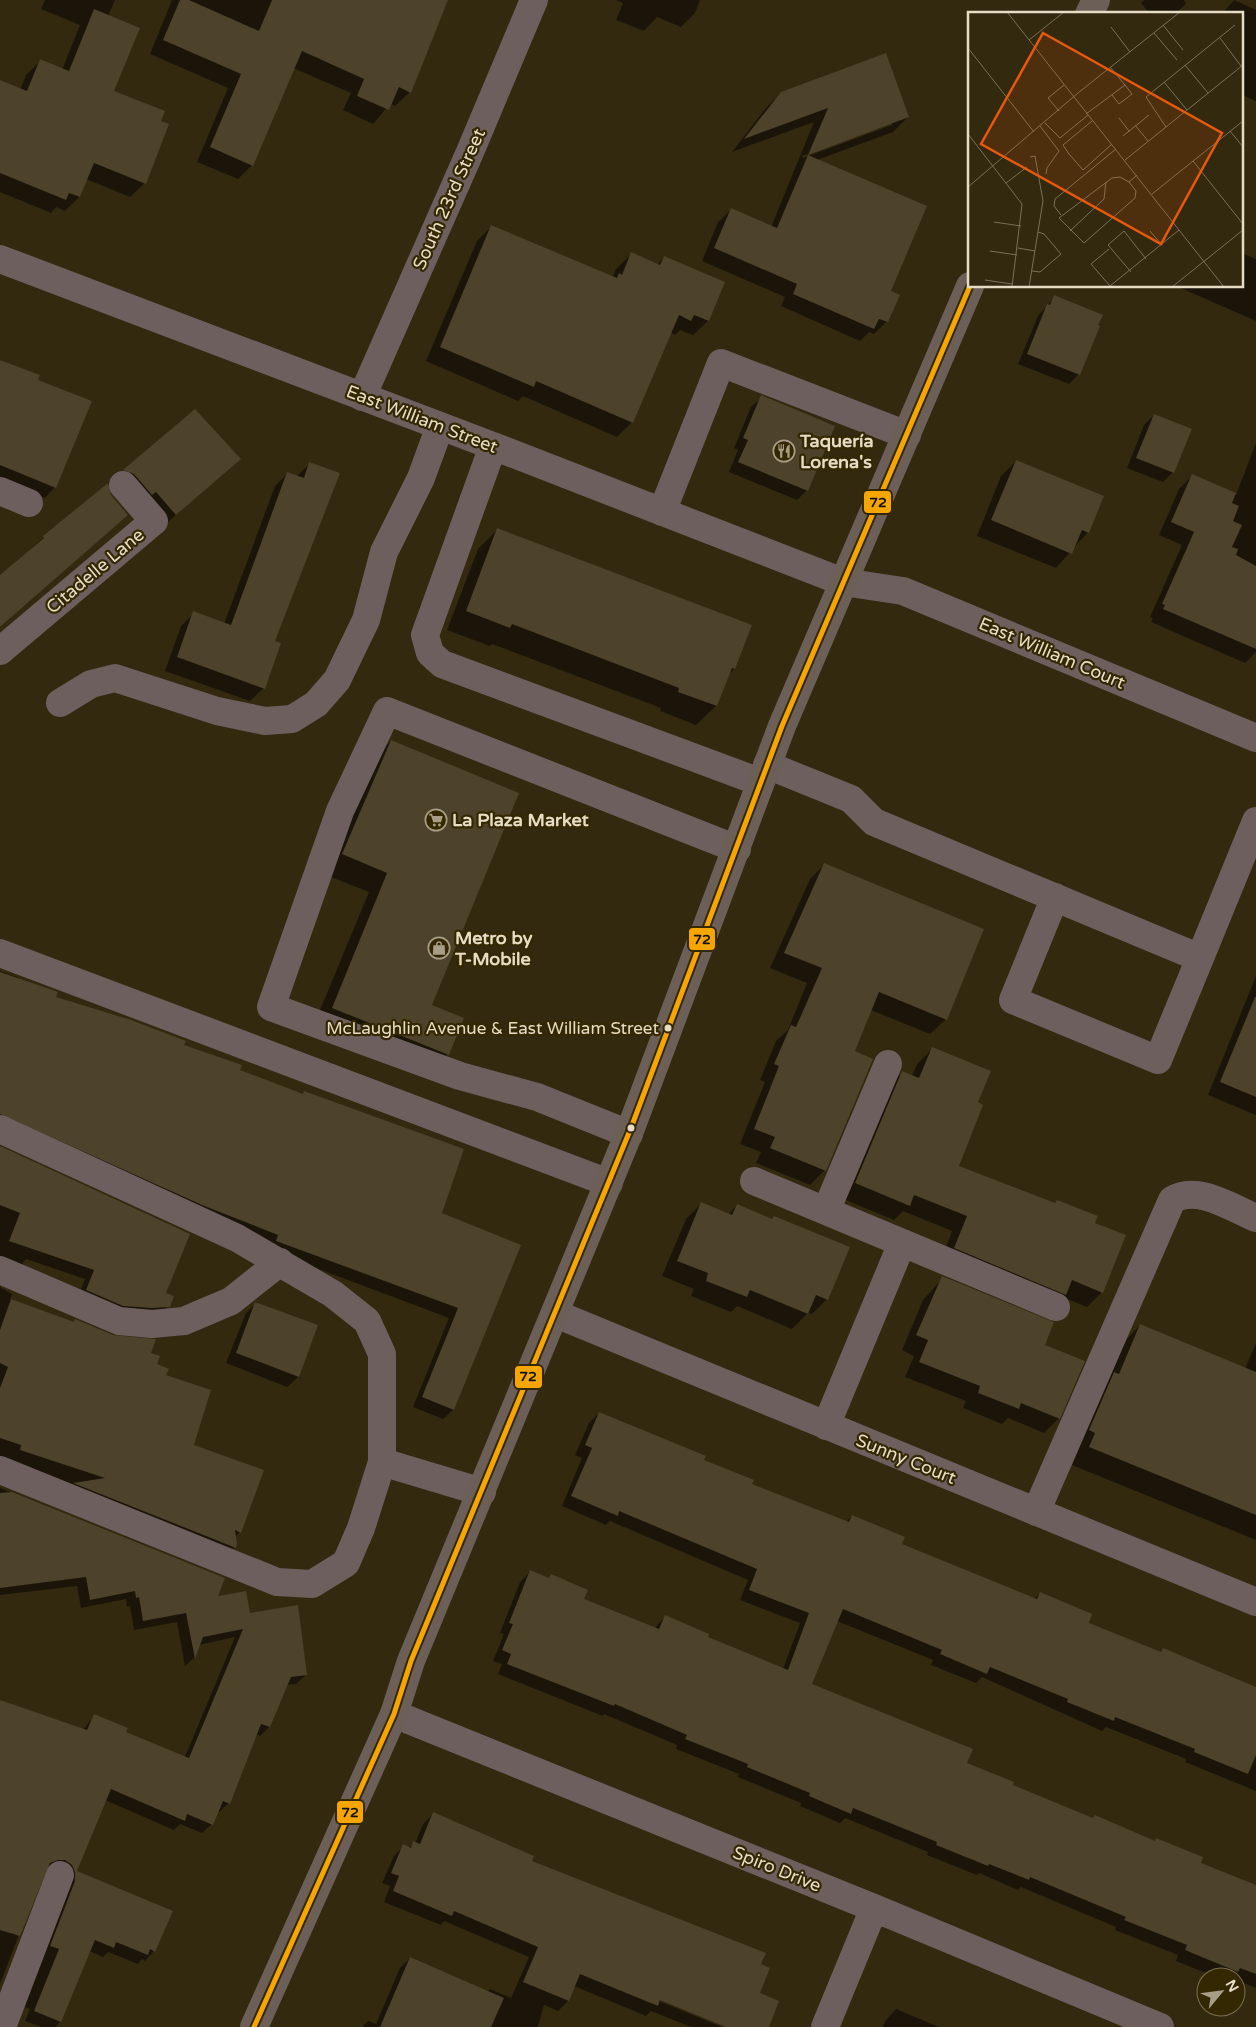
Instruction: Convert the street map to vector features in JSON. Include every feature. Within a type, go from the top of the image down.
[{"type":"main road","points":[[1090,12],[1096,0]]},
{"type":"main road","points":[[254,2027],[394,1714],[410,1661],[482,1492],[609,1183],[764,774],[969,288]]},
{"type":"street","name":"South 23rd Street","points":[[362,397],[470,152],[534,0]]},
{"type":"street","name":"East William Street","points":[[0,259],[493,446],[844,582]]},
{"type":"street","points":[[662,512],[721,363],[907,435]]},
{"type":"street","points":[[60,704],[91,684],[115,678],[218,711],[265,721],[292,719],[316,704],[337,680],[366,620],[384,552],[421,478],[440,426]]},
{"type":"street","points":[[493,446],[426,635],[430,653],[442,664],[764,774],[851,799],[874,822],[1200,958]]},
{"type":"street","name":"Citadelle Lane","points":[[0,651],[154,521],[123,485]]},
{"type":"street","points":[[0,491],[29,503]]},
{"type":"street","name":"East William Court","points":[[844,582],[903,591],[1256,738]]},
{"type":"street","points":[[628,1134],[537,1097],[460,1076],[271,1007],[340,811],[387,712],[737,849]]},
{"type":"street","points":[[1055,897],[1013,1000],[1158,1060],[1256,820]]},
{"type":"street","points":[[0,953],[609,1183]]},
{"type":"street","points":[[826,1211],[888,1064]]},
{"type":"street","points":[[0,1129],[237,1238],[280,1262],[333,1294],[367,1321],[382,1354],[382,1462],[361,1528],[346,1563],[312,1584],[277,1582],[0,1470]]},
{"type":"street","points":[[754,1181],[1056,1307]]},
{"type":"street","points":[[1036,1512],[1172,1200],[1180,1194],[1201,1195],[1256,1218]]},
{"type":"street","points":[[826,1426],[902,1243]]},
{"type":"street","points":[[0,1270],[120,1321],[152,1324],[184,1321],[231,1301],[280,1262]]},
{"type":"street","name":"Sunny Court","points":[[556,1314],[1256,1602]]},
{"type":"street","points":[[382,1462],[482,1492]]},
{"type":"street","name":"Spiro Drive","points":[[394,1714],[874,1908],[1160,2027]]},
{"type":"street","points":[[2,2027],[60,1875]]},
{"type":"street","points":[[825,2027],[874,1908]]},
{"type":"building","points":[[180,0],[189,0],[259,31],[272,0],[448,0],[411,93],[399,87],[389,110],[357,96],[364,79],[302,51],[253,166],[210,147],[241,74],[163,40]]},
{"type":"building","points":[[94,9],[140,28],[114,91],[165,111],[161,121],[169,124],[146,184],[94,163],[80,197],[69,193],[66,200],[0,173],[0,80],[27,91],[40,59],[69,71]]},
{"type":"building","points":[[886,53],[909,117],[808,155],[828,108],[744,139],[781,92]]},
{"type":"building","points":[[808,155],[927,206],[891,291],[900,295],[888,322],[879,319],[874,329],[793,294],[797,284],[714,248],[731,208],[777,228]]},
{"type":"building","points":[[491,225],[617,278],[619,273],[622,275],[631,252],[660,265],[664,256],[725,282],[709,321],[694,315],[691,321],[679,315],[633,423],[536,381],[534,387],[440,347]]},
{"type":"building","points":[[1054,295],[1103,315],[1080,375],[1027,354],[1047,304],[1050,305]]},
{"type":"building","points":[[0,360],[40,375],[38,380],[92,401],[56,488],[0,465]]},
{"type":"building","name":"Taquería Lorena's","points":[[761,395],[835,426],[808,491],[738,462],[748,440],[743,438]]},
{"type":"building","points":[[195,409],[241,459],[176,515],[156,492],[152,495],[134,474],[123,470]]},
{"type":"building","points":[[1154,414],[1192,429],[1174,473],[1136,458]]},
{"type":"building","points":[[1016,460],[1104,496],[1089,533],[1082,530],[1072,554],[991,520]]},
{"type":"building","points":[[309,462],[340,473],[275,641],[281,643],[265,689],[177,657],[193,611],[231,625],[287,472],[304,478]]},
{"type":"building","points":[[1192,474],[1236,493],[1232,503],[1239,506],[1233,521],[1242,525],[1232,547],[1238,549],[1236,555],[1256,566],[1256,649],[1163,609],[1165,605],[1162,604],[1194,532],[1171,522]]},
{"type":"building","points":[[108,483],[111,495],[128,515],[0,627],[0,575],[44,538],[43,536]]},
{"type":"building","points":[[497,528],[752,625],[735,669],[732,668],[717,706],[678,692],[679,688],[512,624],[510,628],[466,611]]},
{"type":"building","points":[[391,740],[519,793],[432,1005],[464,1018],[449,1055],[332,1008],[387,873],[342,854]]},
{"type":"building","points":[[824,863],[984,929],[947,1020],[879,992],[855,1051],[873,1059],[826,1171],[770,1148],[775,1137],[754,1129],[779,1066],[774,1064],[791,1025],[796,1027],[822,968],[784,953]]},
{"type":"building","points":[[0,972],[58,992],[56,997],[131,1020],[186,1041],[184,1045],[242,1065],[240,1070],[303,1094],[304,1091],[464,1149],[442,1213],[521,1245],[454,1410],[422,1397],[458,1308],[276,1241],[278,1235],[202,1205],[0,1114]]},
{"type":"building","points":[[1256,997],[1256,1097],[1220,1082]]},
{"type":"building","points":[[932,1047],[991,1071],[978,1102],[983,1105],[959,1166],[1055,1203],[1057,1200],[1098,1216],[1095,1223],[1126,1235],[1103,1293],[1072,1280],[1066,1295],[954,1248],[967,1216],[914,1195],[910,1206],[855,1183],[902,1071],[919,1078]]},
{"type":"building","points":[[0,1146],[190,1234],[166,1293],[174,1296],[170,1307],[123,1306],[86,1290],[94,1270],[9,1241],[20,1213],[0,1205]]},
{"type":"building","points":[[701,1202],[732,1215],[737,1204],[772,1219],[774,1216],[850,1247],[828,1300],[816,1295],[808,1314],[750,1290],[747,1297],[706,1281],[708,1273],[677,1261]]},
{"type":"building","points":[[942,1276],[1054,1322],[1045,1345],[1085,1361],[1060,1419],[1021,1403],[1019,1409],[978,1393],[980,1386],[919,1362],[928,1340],[916,1335]]},
{"type":"building","points":[[11,1299],[74,1322],[75,1319],[113,1335],[156,1339],[151,1353],[160,1356],[157,1364],[169,1369],[166,1375],[211,1390],[194,1445],[264,1470],[241,1533],[235,1530],[236,1548],[73,1483],[105,1478],[20,1450],[21,1445],[0,1438],[0,1388],[8,1367],[0,1363],[0,1330]]},
{"type":"building","points":[[255,1302],[318,1325],[299,1377],[236,1353]]},
{"type":"building","points":[[1140,1324],[1256,1372],[1256,1515],[1089,1447],[1095,1433],[1089,1430],[1114,1372],[1119,1374]]},
{"type":"building","points":[[599,1412],[706,1456],[704,1460],[754,1480],[752,1484],[849,1522],[852,1515],[905,1537],[902,1544],[1037,1599],[1040,1592],[1092,1614],[1089,1623],[1161,1652],[1163,1648],[1256,1687],[1256,1755],[1248,1774],[1194,1752],[1195,1749],[1115,1717],[1114,1721],[1067,1702],[1068,1699],[990,1667],[987,1674],[940,1654],[942,1650],[843,1609],[812,1684],[973,1749],[967,1763],[1014,1782],[1013,1785],[1093,1818],[1095,1815],[1155,1841],[1156,1838],[1203,1857],[1201,1863],[1256,1885],[1256,1974],[1246,1970],[1246,1967],[1226,1967],[1185,1950],[1187,1945],[1124,1920],[1126,1917],[1030,1877],[1029,1880],[989,1864],[988,1866],[936,1845],[937,1842],[853,1808],[851,1814],[809,1796],[810,1793],[747,1767],[748,1764],[685,1739],[687,1735],[615,1704],[614,1706],[507,1664],[511,1654],[502,1650],[513,1624],[509,1623],[530,1570],[549,1578],[551,1574],[588,1590],[584,1599],[659,1629],[665,1615],[709,1634],[708,1637],[788,1670],[809,1613],[749,1590],[757,1569],[619,1511],[618,1516],[571,1496],[592,1448],[585,1445]]},
{"type":"building","points":[[12,1492],[225,1578],[218,1596],[246,1591],[250,1613],[298,1605],[307,1675],[291,1677],[270,1727],[261,1724],[230,1804],[223,1801],[213,1825],[187,1814],[185,1821],[111,1789],[77,1871],[173,1911],[155,1952],[150,1949],[148,1955],[116,1942],[114,1948],[95,1940],[61,2022],[34,2011],[59,1949],[50,1946],[75,1881],[75,1872],[72,1865],[65,1860],[50,1863],[20,1936],[0,1930],[0,1700],[87,1730],[94,1714],[128,1728],[126,1732],[189,1758],[243,1629],[203,1637],[195,1659],[186,1613],[143,1621],[139,1597],[136,1598],[135,1591],[90,1600],[86,1577],[0,1588],[0,1493]]},
{"type":"building","points":[[433,1812],[534,1856],[532,1861],[766,1953],[761,1964],[770,1968],[760,1993],[779,2001],[769,2027],[726,2027],[660,2000],[658,2006],[580,1974],[569,2001],[523,1982],[538,1947],[454,1911],[452,1916],[393,1891],[399,1876],[391,1873],[403,1844],[411,1848],[413,1841],[420,1844]]},
{"type":"building","points":[[410,1957],[504,1998],[491,2027],[380,2027]]},
{"type":"transit line","name":"72","points":[[254,2027],[394,1714],[411,1661],[631,1128],[782,726],[969,288]]},
{"type":"place","name":"Taquería Lorena's","points":[[784,451]]},
{"type":"place","name":"La Plaza Market","points":[[436,820]]},
{"type":"place","name":"Metro by T-Mobile","points":[[439,948]]},
{"type":"place","name":"McLaughlin Avenue & East William Street","points":[[668,1028]]}]
